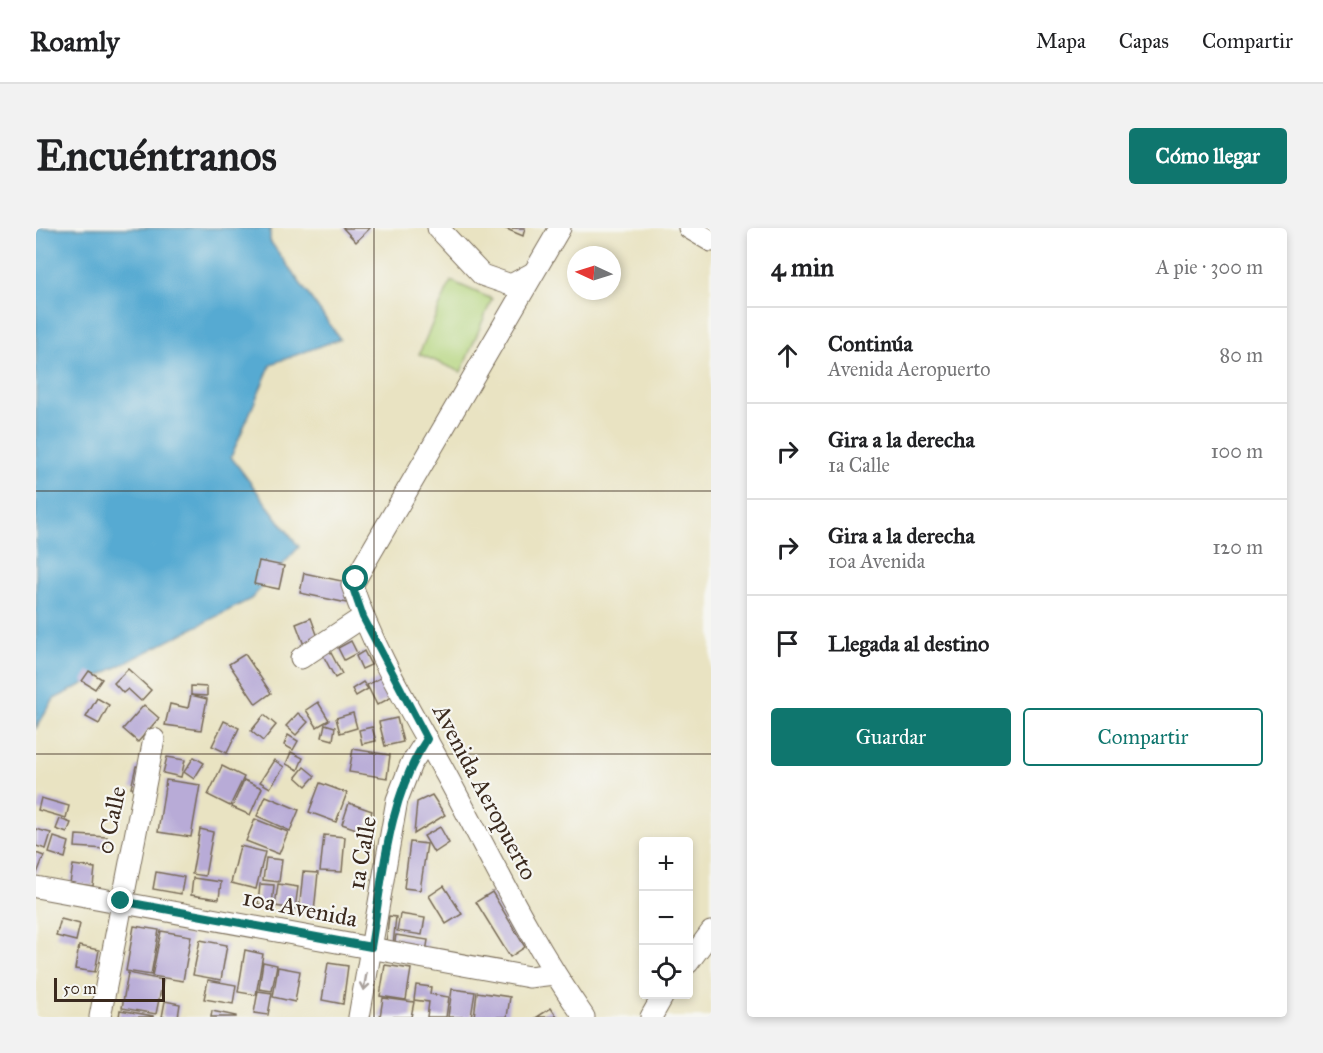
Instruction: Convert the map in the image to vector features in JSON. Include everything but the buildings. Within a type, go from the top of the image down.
[{"type":"street","points":[[438,228],[482,275],[512,285],[531,274],[560,228]]},
{"type":"street","points":[[689,228],[711,241]]},
{"type":"street","name":"Avenida Aeropuerto","points":[[531,274],[352,585],[363,617],[427,739],[554,974],[584,1017]]},
{"type":"street","points":[[301,658],[363,617]]},
{"type":"street","name":"0 Calle","points":[[100,1017],[154,739]]},
{"type":"street","name":"1a Calle","points":[[359,1017],[397,800],[411,764],[427,739]]},
{"type":"street","name":"10a Avenida","points":[[36,887],[529,977],[554,974]]},
{"type":"street","points":[[693,956],[711,932]]},
{"type":"street","points":[[651,1017],[661,999]]},
{"type":"green space","points":[[451,281],[492,299],[461,372],[419,354]]},
{"type":"water","points":[[36,228],[270,228],[270,241],[340,339],[271,364],[231,457],[299,547],[251,599],[54,699],[36,728]]},
{"type":"route","points":[[121,901],[371,947],[397,800],[411,764],[427,739],[363,617],[352,585],[356,579]]}]
